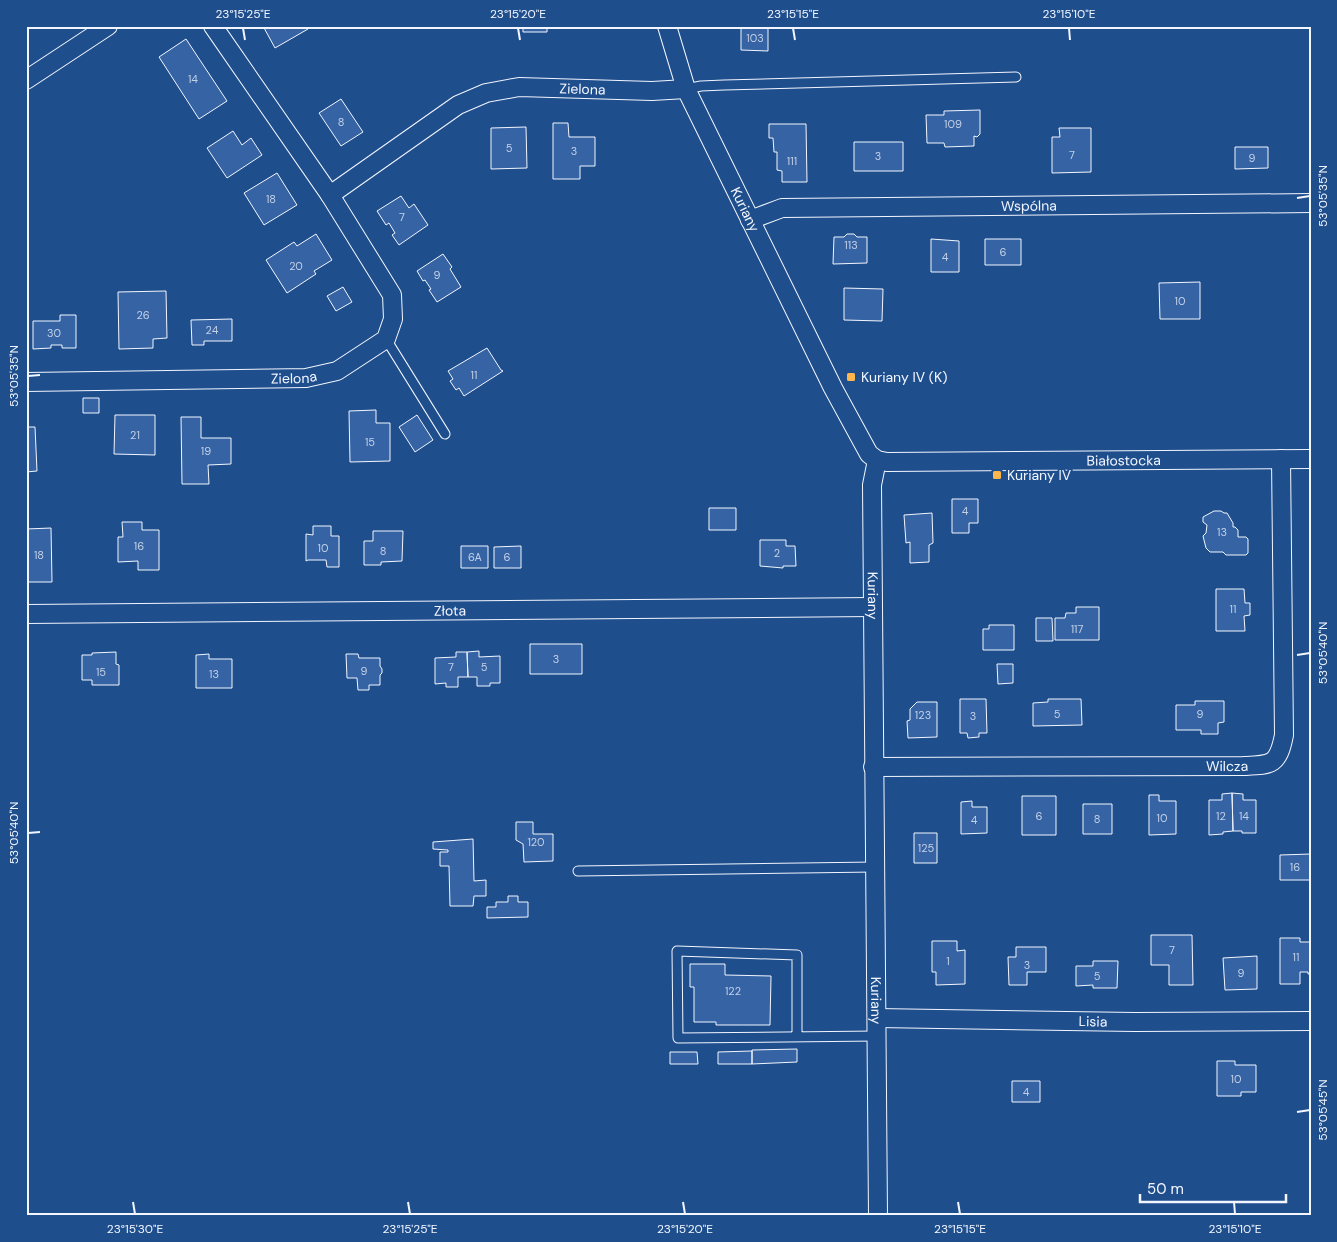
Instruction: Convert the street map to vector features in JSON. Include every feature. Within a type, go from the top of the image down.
[{"type":"street","points":[[26,80],[108,26]]},
{"type":"street","points":[[213,26],[330,195],[392,295],[393,319],[386,339]]},
{"type":"street","name":"Kuriany","points":[[667,26],[686,89],[863,446],[868,454],[877,460],[872,485],[872,607],[878,1216]]},
{"type":"street","name":"Zielona","points":[[330,195],[458,105],[486,93],[519,88],[652,91],[686,89]]},
{"type":"street","name":"Wspólna","points":[[750,220],[782,208],[1311,203]]},
{"type":"street","name":"Zielona","points":[[26,382],[306,378],[337,372],[386,339]]},
{"type":"street","name":"Wilcza","points":[[873,767],[1243,766],[1262,765],[1273,762],[1281,751],[1284,736],[1281,459]]},
{"type":"street","name":"Białostocka","points":[[877,460],[893,462],[1311,459]]},
{"type":"street","name":"Złota","points":[[26,614],[872,607]]},
{"type":"street","name":"Lisia","points":[[877,1027],[1311,1021]]},
{"type":"lane","points":[[686,89],[724,85],[1016,77]]},
{"type":"lane","points":[[386,339],[445,434]]},
{"type":"lane","points":[[578,870],[875,867]]},
{"type":"lane","points":[[797,1036],[797,955],[677,951],[678,1038],[797,1036],[877,1027]]},
{"type":"building","points":[[263,26],[306,26],[308,29],[275,48]]},
{"type":"building","points":[[523,26],[547,26],[547,32],[523,32]]},
{"type":"building","points":[[741,26],[768,26],[768,51],[741,50]]},
{"type":"building","points":[[186,39],[227,101],[199,119],[159,57]]},
{"type":"building","points":[[341,99],[363,132],[341,146],[319,113]]},
{"type":"building","points":[[980,110],[980,134],[977,137],[974,136],[974,146],[945,147],[944,143],[927,143],[926,115],[944,115],[944,111]]},
{"type":"building","points":[[553,123],[568,123],[569,137],[595,137],[595,166],[580,166],[580,179],[553,179]]},
{"type":"building","points":[[769,124],[806,124],[807,182],[782,182],[782,171],[777,170],[777,152],[774,152],[773,138],[769,138]]},
{"type":"building","points":[[526,127],[527,168],[491,169],[491,128]]},
{"type":"building","points":[[1059,128],[1091,128],[1091,172],[1052,173],[1052,137],[1060,137]]},
{"type":"building","points":[[233,131],[242,145],[251,138],[262,155],[227,178],[207,148]]},
{"type":"building","points":[[854,142],[903,142],[903,171],[854,171]]},
{"type":"building","points":[[1235,147],[1268,147],[1268,168],[1235,169]]},
{"type":"building","points":[[277,173],[297,205],[264,225],[244,193]]},
{"type":"building","points":[[401,196],[409,208],[414,204],[428,225],[399,245],[392,235],[395,233],[389,223],[386,225],[377,211]]},
{"type":"building","points":[[316,234],[332,260],[314,271],[316,274],[287,293],[266,260],[294,242],[297,246]]},
{"type":"building","points":[[847,234],[867,237],[867,263],[833,264],[834,237],[844,237]]},
{"type":"building","points":[[931,239],[959,241],[959,272],[931,272]]},
{"type":"building","points":[[985,239],[1021,239],[1021,265],[985,265]]},
{"type":"building","points":[[443,254],[452,267],[450,269],[461,287],[437,302],[429,290],[431,289],[417,271]]},
{"type":"building","points":[[1200,282],[1200,319],[1160,319],[1159,283]]},
{"type":"building","points":[[343,287],[352,302],[336,311],[327,296]]},
{"type":"building","points":[[844,288],[883,289],[882,321],[844,320]]},
{"type":"building","points":[[166,291],[167,338],[153,339],[153,348],[119,349],[118,292]]},
{"type":"building","points":[[60,315],[76,315],[76,348],[62,348],[62,345],[51,345],[51,348],[33,349],[33,321],[60,321]]},
{"type":"building","points":[[232,319],[232,341],[204,341],[204,345],[192,345],[191,320]]},
{"type":"building","points":[[487,348],[503,371],[464,396],[459,388],[456,390],[450,381],[453,379],[448,371]]},
{"type":"building","points":[[83,398],[99,398],[99,413],[83,413]]},
{"type":"building","points":[[376,410],[376,423],[390,423],[390,461],[350,462],[349,411]]},
{"type":"building","points":[[115,415],[155,415],[155,455],[114,454]]},
{"type":"building","points":[[417,415],[433,440],[415,452],[399,427]]},
{"type":"building","points":[[181,417],[201,417],[201,438],[231,438],[231,464],[208,465],[209,484],[182,484]]},
{"type":"building","points":[[26,427],[35,427],[37,471],[26,472]]},
{"type":"building","points":[[952,499],[978,499],[978,523],[969,523],[969,533],[952,533]]},
{"type":"building","points":[[709,508],[736,508],[736,530],[709,530]]},
{"type":"building","points":[[1214,511],[1227,513],[1233,523],[1233,527],[1238,530],[1238,537],[1246,537],[1248,539],[1248,553],[1246,555],[1226,555],[1223,552],[1210,552],[1206,548],[1203,536],[1206,533],[1207,525],[1203,522],[1203,517]]},
{"type":"building","points":[[932,513],[933,543],[929,545],[929,562],[910,563],[910,542],[906,543],[904,515]]},
{"type":"building","points":[[122,522],[142,522],[142,530],[159,530],[159,570],[138,570],[138,561],[118,562],[118,537],[123,537]]},
{"type":"building","points":[[313,526],[331,526],[331,536],[339,536],[339,567],[327,567],[326,560],[306,561],[306,534],[313,535]]},
{"type":"building","points":[[51,528],[52,582],[26,582],[26,529]]},
{"type":"building","points":[[373,531],[403,531],[402,561],[381,562],[381,565],[364,565],[364,541],[373,541]]},
{"type":"building","points":[[760,540],[786,540],[786,546],[795,546],[796,566],[783,566],[783,568],[760,566]]},
{"type":"building","points":[[461,546],[488,546],[488,568],[461,568]]},
{"type":"building","points":[[521,546],[521,568],[494,568],[494,547]]},
{"type":"building","points":[[1216,589],[1244,589],[1245,603],[1250,603],[1250,615],[1244,616],[1245,631],[1216,631]]},
{"type":"building","points":[[1076,607],[1099,607],[1099,640],[1055,640],[1055,618],[1065,618],[1066,613],[1076,613]]},
{"type":"building","points":[[1036,618],[1052,618],[1053,641],[1036,641]]},
{"type":"building","points":[[989,625],[1014,625],[1014,650],[983,650],[983,629],[989,629]]},
{"type":"building","points":[[530,644],[582,644],[582,674],[530,674]]},
{"type":"building","points":[[479,651],[479,657],[500,656],[500,683],[490,683],[490,686],[477,686],[477,677],[468,677],[467,652]]},
{"type":"building","points":[[116,652],[116,664],[119,665],[119,685],[92,685],[92,680],[82,680],[82,655]]},
{"type":"building","points":[[456,652],[467,652],[468,677],[458,677],[458,687],[446,687],[446,683],[435,684],[435,658],[456,657]]},
{"type":"building","points":[[209,654],[209,659],[232,659],[232,688],[196,688],[196,655]]},
{"type":"building","points":[[346,654],[358,654],[359,658],[380,658],[382,673],[380,675],[380,685],[369,685],[369,690],[358,690],[357,678],[347,678]]},
{"type":"building","points":[[997,664],[1013,664],[1013,683],[998,684]]},
{"type":"building","points":[[960,699],[986,699],[987,733],[979,733],[979,737],[968,738],[967,733],[960,733]]},
{"type":"building","points":[[1048,699],[1081,699],[1082,725],[1033,726],[1033,703],[1048,702]]},
{"type":"building","points":[[1195,701],[1224,701],[1224,722],[1218,723],[1218,734],[1201,734],[1201,730],[1176,730],[1176,705],[1195,705]]},
{"type":"building","points":[[917,702],[937,702],[937,737],[908,738],[907,721],[910,720],[910,709]]},
{"type":"building","points":[[1232,793],[1243,794],[1243,800],[1256,800],[1256,833],[1233,831]]},
{"type":"building","points":[[1232,793],[1233,831],[1209,835],[1209,800],[1222,800],[1222,794]]},
{"type":"building","points":[[1149,795],[1159,795],[1159,801],[1176,801],[1176,834],[1149,835]]},
{"type":"building","points":[[1022,796],[1056,796],[1056,835],[1022,835]]},
{"type":"building","points":[[972,801],[972,807],[987,807],[987,833],[961,834],[961,802]]},
{"type":"building","points":[[1083,804],[1112,804],[1112,834],[1083,834]]},
{"type":"building","points":[[516,822],[533,822],[533,834],[553,834],[553,861],[524,862],[523,844],[516,840]]},
{"type":"building","points":[[914,833],[937,833],[937,863],[914,863]]},
{"type":"building","points":[[473,839],[474,881],[486,880],[486,896],[474,896],[473,906],[450,906],[449,866],[440,866],[440,852],[448,852],[448,850],[433,849],[433,842]]},
{"type":"building","points":[[1311,854],[1311,880],[1280,880],[1280,855]]},
{"type":"building","points":[[508,896],[518,896],[518,902],[528,902],[528,917],[487,918],[487,907],[496,907],[496,902],[508,902]]},
{"type":"building","points":[[1151,935],[1192,935],[1193,985],[1169,985],[1169,965],[1151,965]]},
{"type":"building","points":[[1280,938],[1300,938],[1300,942],[1311,942],[1311,974],[1300,972],[1300,984],[1280,984]]},
{"type":"building","points":[[932,941],[957,941],[957,951],[965,950],[965,984],[936,985],[936,972],[932,972]]},
{"type":"building","points":[[1016,947],[1046,947],[1046,972],[1027,972],[1027,985],[1009,985],[1008,957],[1016,957]]},
{"type":"building","points":[[1257,956],[1257,989],[1225,990],[1223,958]]},
{"type":"building","points":[[1093,961],[1118,961],[1117,988],[1093,988],[1093,985],[1076,986],[1076,966],[1093,966]]},
{"type":"building","points":[[690,964],[725,964],[725,975],[771,976],[770,1025],[716,1025],[716,1022],[694,1022],[694,987],[690,987]]},
{"type":"building","points":[[797,1049],[797,1062],[752,1064],[752,1050]]},
{"type":"building","points":[[752,1051],[752,1064],[718,1064],[718,1052]]},
{"type":"building","points":[[670,1052],[697,1052],[698,1064],[670,1064]]},
{"type":"building","points":[[1217,1061],[1235,1061],[1235,1065],[1256,1065],[1256,1092],[1241,1092],[1241,1096],[1217,1096]]},
{"type":"building","points":[[1012,1081],[1040,1081],[1040,1102],[1012,1102]]},
{"type":"place","name":"Kuriany IV (K)","points":[[851,377]]},
{"type":"place","name":"Kuriany IV","points":[[997,475]]}]
